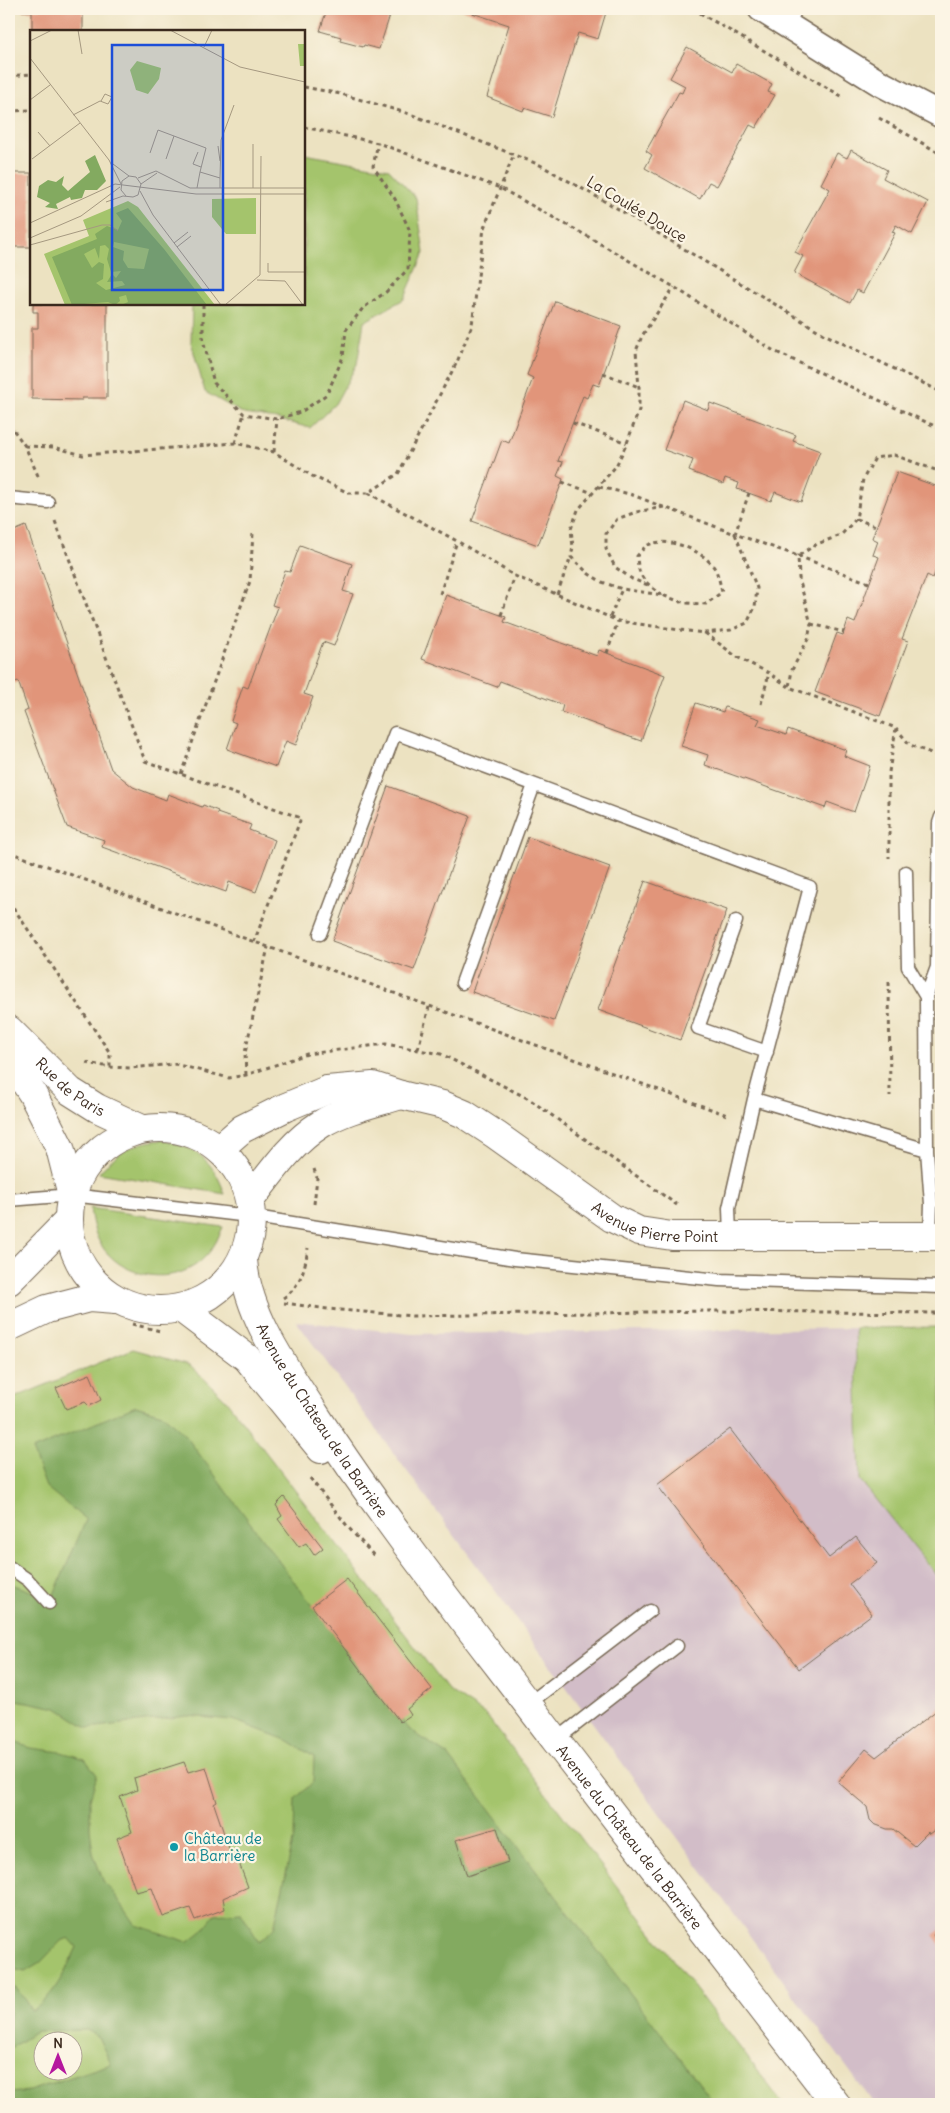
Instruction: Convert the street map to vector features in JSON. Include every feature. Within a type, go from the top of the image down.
[{"type":"main road","name":"Rue de Paris","points":[[9,1030],[70,1090],[97,1108],[142,1129]]},
{"type":"main road","name":"Rue de Paris","points":[[9,1058],[32,1093],[60,1148],[72,1195]]},
{"type":"main road","name":"Avenue Pierre Point","points":[[219,1149],[242,1129],[286,1107],[327,1090],[373,1086],[443,1105],[464,1114],[612,1218],[639,1231],[672,1236],[936,1236]]},
{"type":"main road","points":[[250,1208],[276,1165],[303,1137],[344,1113],[401,1095]]},
{"type":"main road","points":[[121,1311],[94,1283],[81,1266],[72,1247],[68,1221],[72,1195],[84,1169],[110,1142],[142,1129],[182,1130],[201,1137],[219,1149],[237,1170],[250,1208]]},
{"type":"main road","name":"Avenue du Château de la Barrière","points":[[250,1208],[243,1260],[244,1280],[258,1316],[279,1358],[349,1466],[424,1570],[836,2104]]},
{"type":"main road","points":[[9,1281],[68,1221]]},
{"type":"main road","points":[[9,1327],[47,1309],[89,1298],[121,1311],[182,1309],[219,1290],[243,1260]]},
{"type":"main road","name":"Avenue du Château de la Barrière","points":[[182,1309],[247,1358],[286,1409],[424,1570]]},
{"type":"street","points":[[761,9],[792,17],[878,82],[941,116]]},
{"type":"lane","points":[[9,498],[48,502]]},
{"type":"lane","points":[[320,934],[395,733],[810,887],[754,1100],[729,1208],[730,1236]]},
{"type":"lane","points":[[462,983],[534,784]]},
{"type":"lane","points":[[936,1236],[926,1150],[926,997],[937,967],[939,823],[941,817]]},
{"type":"lane","points":[[906,872],[908,968],[926,997]]},
{"type":"lane","points":[[736,921],[698,1028],[767,1052]]},
{"type":"lane","points":[[754,1100],[926,1150]]},
{"type":"lane","points":[[9,1200],[72,1195],[250,1208],[515,1259],[719,1280],[941,1287]]},
{"type":"lane","points":[[9,1567],[28,1580],[49,1603]]},
{"type":"lane","points":[[528,1704],[650,1611]]},
{"type":"lane","points":[[556,1740],[677,1646]]},
{"type":"path","points":[[693,9],[849,100]]},
{"type":"path","points":[[9,76],[30,74]]},
{"type":"path","name":"La Coulée Douce","points":[[305,88],[341,94],[410,114],[540,165],[615,207],[824,334],[941,392]]},
{"type":"path","points":[[9,111],[30,110]]},
{"type":"path","points":[[874,115],[941,154]]},
{"type":"path","points":[[305,127],[378,142],[500,188],[674,287],[774,351],[941,429]]},
{"type":"path","points":[[203,305],[203,340],[214,383],[244,414],[276,419],[301,412],[327,394],[343,356],[346,330],[363,308],[386,292],[408,269],[410,231],[395,199],[373,166],[378,142]]},
{"type":"path","points":[[368,493],[398,474],[457,362],[472,325],[484,228],[514,154]]},
{"type":"path","points":[[557,594],[574,547],[571,529],[578,510],[616,466],[628,443],[639,410],[636,351],[642,336],[674,287]]},
{"type":"path","points":[[603,373],[639,386]]},
{"type":"path","points":[[235,443],[244,414]]},
{"type":"path","points":[[274,452],[276,419]]},
{"type":"path","points":[[573,423],[628,443]]},
{"type":"path","points":[[9,424],[24,446],[48,502],[146,761],[301,818],[254,942]]},
{"type":"path","points":[[24,446],[54,447],[83,455],[235,443],[274,452],[312,476],[349,493],[368,493],[457,540],[515,576],[618,621],[704,633],[731,630],[747,623],[755,607],[757,588],[735,534],[749,493]]},
{"type":"path","points":[[798,556],[817,544],[842,535],[856,519],[864,479],[875,458],[894,455],[941,472]]},
{"type":"path","points":[[562,482],[593,493]]},
{"type":"path","points":[[599,487],[630,494],[869,583]]},
{"type":"path","points":[[662,595],[648,585],[632,580],[615,567],[606,549],[606,534],[617,519],[636,512],[664,507]]},
{"type":"path","points":[[856,519],[876,526]]},
{"type":"path","points":[[181,774],[250,580],[253,533]]},
{"type":"path","points":[[440,594],[457,540]]},
{"type":"path","points":[[571,557],[589,574],[602,582],[622,589],[662,595],[684,603],[706,604],[722,592],[715,567],[702,555],[682,545],[665,543],[648,545],[637,556],[638,571],[648,585]]},
{"type":"path","points":[[789,687],[792,670],[808,639],[811,624],[799,578],[798,556]]},
{"type":"path","points":[[501,615],[515,576]]},
{"type":"path","points":[[610,617],[622,589]]},
{"type":"path","points":[[607,653],[618,621]]},
{"type":"path","points":[[811,624],[844,632]]},
{"type":"path","points":[[704,633],[737,657],[769,673],[789,687],[896,728],[910,744],[941,757]]},
{"type":"path","points":[[761,704],[769,673]]},
{"type":"path","points":[[889,861],[888,772],[896,728]]},
{"type":"path","points":[[9,852],[749,1123]]},
{"type":"path","points":[[9,901],[110,1053],[110,1067]]},
{"type":"path","points":[[246,1075],[245,1053],[268,948]]},
{"type":"path","points":[[889,978],[890,1096]]},
{"type":"path","points":[[418,1050],[429,1007]]},
{"type":"path","points":[[279,1302],[328,1309],[412,1316],[710,1311],[941,1313]]},
{"type":"path","points":[[121,1311],[163,1332]]},
{"type":"path","points":[[307,1473],[348,1527],[380,1562]]},
{"type":"shaded area","points":[[296,1321],[412,1334],[941,1327],[941,2104],[874,2104]]},
{"type":"green space","points":[[305,154],[389,169],[416,198],[424,253],[404,299],[364,322],[357,364],[335,404],[310,428],[277,419],[244,414],[205,392],[191,342],[192,305],[305,305]]},
{"type":"green space","points":[[161,1140],[184,1146],[202,1156],[215,1172],[225,1194],[99,1173],[126,1149],[142,1143]]},
{"type":"green space","points":[[90,1208],[223,1227],[211,1250],[195,1266],[183,1272],[156,1276],[130,1270],[108,1254],[100,1244],[95,1232]]},
{"type":"green space","points":[[941,1327],[941,1581],[860,1480],[855,1328]]},
{"type":"green space","points":[[133,1349],[190,1365],[225,1399],[448,1690],[486,1715],[783,2104],[9,2104],[9,1400]]},
{"type":"green space","points":[[136,1406],[162,1414],[185,1435],[292,1579],[410,1730],[448,1755],[715,2104],[9,2104],[9,2093],[29,2091],[62,2080],[82,2080],[82,2074],[111,2064],[98,2037],[87,2030],[32,2030],[32,2034],[9,2049],[9,1984],[18,1990],[32,2011],[53,1991],[64,1974],[77,1947],[69,1938],[61,1941],[40,1963],[25,1972],[9,1968],[9,1740],[31,1748],[61,1752],[85,1759],[97,1775],[90,1799],[90,1829],[93,1853],[104,1883],[113,1892],[136,1925],[188,1942],[202,1931],[215,1914],[241,1912],[259,1942],[274,1928],[294,1837],[295,1799],[313,1782],[314,1757],[289,1741],[233,1720],[187,1716],[88,1728],[57,1708],[17,1700],[9,1704],[9,1583],[52,1599],[86,1520],[46,1487],[32,1450]]},
{"type":"building","points":[[22,9],[83,9],[83,30],[32,30],[32,11],[22,11]]},
{"type":"building","points":[[327,9],[392,9],[379,49],[340,41],[341,37],[320,31]]},
{"type":"building","points":[[460,9],[607,9],[598,39],[578,33],[552,117],[524,108],[523,111],[487,97],[509,25]]},
{"type":"building","points":[[687,47],[732,72],[736,64],[772,84],[768,92],[775,95],[756,128],[750,125],[717,186],[709,182],[700,199],[645,168],[652,155],[646,151],[679,92],[682,93],[685,86],[670,78]]},
{"type":"building","points":[[851,150],[887,170],[883,178],[928,202],[912,234],[896,225],[892,232],[895,233],[863,293],[857,290],[850,303],[794,273],[803,256],[795,252],[830,189],[821,184],[837,153],[847,158]]},
{"type":"building","points":[[9,173],[30,173],[30,247],[9,247]]},
{"type":"building","points":[[555,301],[621,326],[599,386],[593,384],[587,398],[583,396],[558,461],[563,462],[557,476],[563,479],[538,545],[472,521],[502,440],[509,443],[533,378],[527,375]]},
{"type":"building","points":[[33,305],[107,305],[107,398],[82,398],[82,400],[32,399],[32,328],[38,328],[38,312],[33,312]]},
{"type":"building","points":[[683,400],[708,410],[710,403],[796,435],[793,441],[820,451],[801,502],[775,492],[771,501],[737,489],[739,483],[725,478],[723,484],[689,471],[693,460],[664,450]]},
{"type":"building","points":[[897,472],[941,488],[941,556],[933,578],[927,575],[902,639],[908,641],[880,716],[815,692],[837,633],[843,635],[848,620],[855,623],[879,557],[873,555],[878,541],[872,538]]},
{"type":"building","points":[[26,526],[111,769],[133,787],[166,800],[168,794],[202,807],[203,805],[218,811],[217,813],[251,825],[249,830],[275,840],[256,892],[229,882],[226,892],[102,847],[104,840],[67,827],[24,712],[28,710],[18,681],[14,683],[9,668],[9,533]]},
{"type":"building","points":[[300,545],[352,564],[343,591],[353,594],[334,646],[323,642],[304,694],[313,697],[296,745],[286,741],[276,767],[227,749],[236,723],[231,721],[243,686],[248,688],[278,607],[272,605],[285,571],[290,572]]},
{"type":"building","points":[[446,595],[506,617],[504,622],[597,656],[599,650],[665,675],[641,741],[561,712],[563,705],[500,681],[497,687],[422,659]]},
{"type":"building","points":[[696,703],[723,712],[725,707],[760,719],[757,725],[786,735],[788,729],[846,750],[844,756],[870,766],[854,812],[827,802],[825,808],[705,765],[708,755],[681,746]]},
{"type":"building","points":[[388,786],[470,816],[414,970],[332,941]]},
{"type":"building","points":[[528,837],[610,867],[554,1021],[472,992]]},
{"type":"building","points":[[645,881],[727,910],[680,1040],[598,1010]]},
{"type":"building","points":[[90,1374],[101,1400],[89,1406],[85,1402],[66,1409],[56,1388]]},
{"type":"building","points":[[730,1429],[829,1558],[856,1537],[877,1563],[849,1584],[872,1614],[799,1669],[657,1485]]},
{"type":"building","points":[[284,1497],[323,1548],[314,1555],[306,1543],[299,1547],[278,1519],[282,1516],[276,1505]]},
{"type":"building","points":[[347,1579],[432,1689],[407,1709],[411,1715],[400,1722],[312,1606]]},
{"type":"building","points":[[941,1707],[941,1825],[929,1834],[928,1832],[914,1846],[893,1829],[887,1829],[874,1824],[870,1820],[867,1807],[838,1782],[866,1749],[876,1757]]},
{"type":"building","name":"Château de la Barrière","points":[[184,1762],[188,1772],[206,1767],[217,1802],[214,1804],[232,1857],[236,1855],[248,1887],[223,1898],[225,1909],[195,1920],[190,1908],[163,1917],[152,1888],[136,1892],[117,1838],[132,1832],[120,1797],[137,1790],[134,1778]]},
{"type":"building","points":[[497,1828],[508,1862],[467,1876],[456,1840]]},
{"type":"building","points":[[941,1929],[941,1946],[933,1935]]},
{"type":"place","name":"Château de la Barrière","points":[[174,1847]]}]
